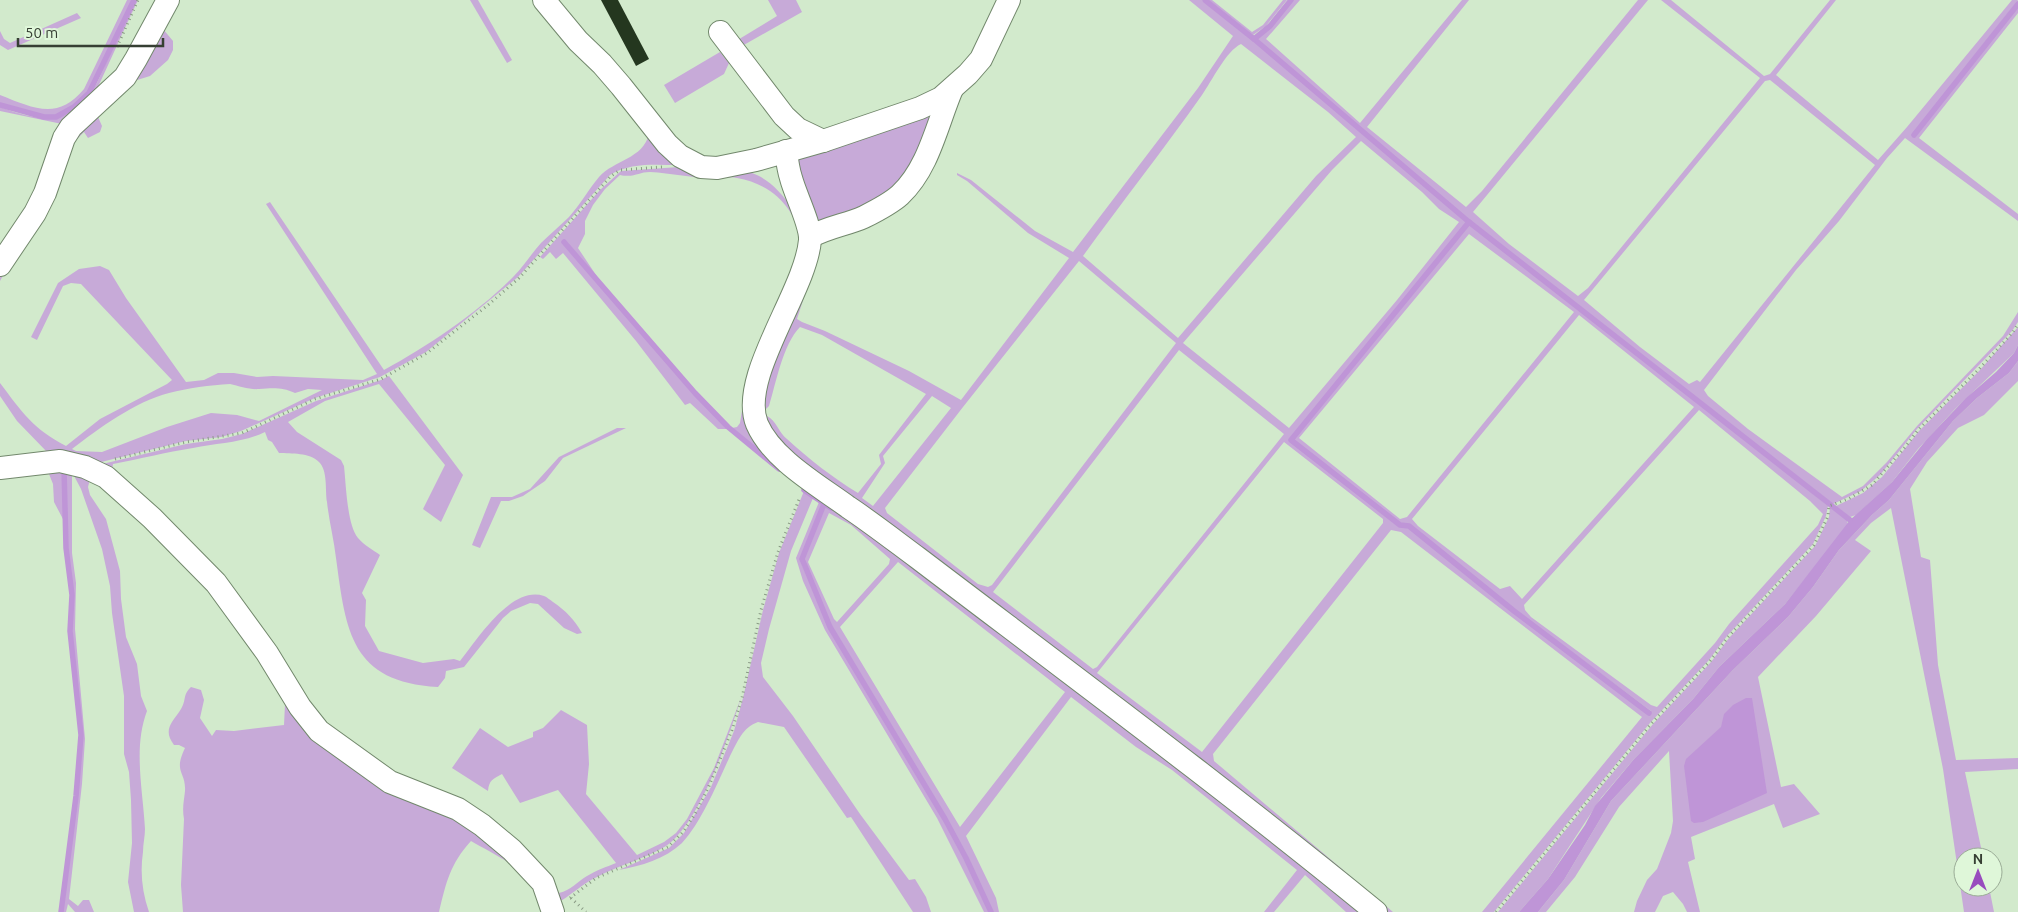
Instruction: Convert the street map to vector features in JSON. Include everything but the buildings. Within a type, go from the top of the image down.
[{"type":"street","points":[[0,265],[35,214],[45,193],[64,138],[71,127],[124,76],[136,59],[168,0]]},
{"type":"street","points":[[544,0],[621,86],[667,144],[680,156],[701,166],[717,168],[756,160],[823,141],[920,108],[941,98],[980,59],[1009,0]]},
{"type":"street","points":[[720,32],[784,116],[798,129],[823,141]]},
{"type":"street","points":[[810,237],[826,228],[862,218],[882,208],[900,195],[916,176],[927,154],[952,89]]},
{"type":"street","points":[[786,151],[790,177],[810,237],[806,260],[771,341],[754,392],[753,407],[757,423],[767,441],[778,453],[808,478],[882,531],[1276,830],[1376,912]]},
{"type":"street","points":[[0,468],[60,461],[85,467],[106,477],[185,550],[216,583],[262,646],[300,707],[319,731],[390,782],[458,809],[482,825],[512,850],[542,883],[558,906]]},
{"type":"path","points":[[85,467],[186,442],[242,433],[315,399],[381,379],[427,353],[520,278],[599,189],[620,170],[701,166]]},
{"type":"path","points":[[1496,912],[1651,724],[1814,544],[1828,516],[1829,506],[1848,499],[1872,485],[1918,430],[1979,369],[2018,324]]},
{"type":"path","points":[[558,906],[596,878],[668,847],[683,832],[695,814],[709,786],[732,730],[742,698],[761,610],[778,552],[808,478]]},
{"type":"path","points":[[558,906],[586,912]]},
{"type":"shaded area","points":[[127,0],[133,0],[94,82],[83,98],[65,112],[44,116],[0,104],[0,95],[23,104],[45,109],[65,105],[74,99],[84,89]]},
{"type":"shaded area","points":[[135,0],[138,0],[72,139],[42,191],[24,216],[62,124],[0,111],[0,107],[29,116],[43,118],[55,118],[77,108],[87,98],[97,83]]},
{"type":"shaded area","points":[[470,0],[478,0],[512,60],[507,63]]},
{"type":"shaded area","points":[[768,0],[796,0],[802,12],[735,50],[731,44],[777,16]]},
{"type":"shaded area","points":[[1189,0],[1202,0],[1253,40],[1467,222],[1290,441],[1399,526],[1408,527],[1514,612],[1649,715],[1651,711],[1516,610],[1409,525],[1400,524],[1292,440],[1469,224],[1715,415],[1828,506],[1826,516],[1813,544],[1727,636],[1709,660],[1650,723],[1494,912],[1482,912],[1642,717],[1401,532],[1391,530],[1213,754],[1214,761],[1393,912],[1383,912],[800,468],[760,417],[758,406],[811,258],[822,241],[797,319],[909,371],[961,400],[1069,258],[1028,233],[967,181],[957,175],[957,173],[971,180],[1035,231],[1073,252],[1198,88],[1233,36]],"holes":[[[1241,44],[1328,112],[1356,137],[1316,176],[1178,338],[1083,256],[1188,115],[1230,53]],[[1361,141],[1422,192],[1439,209],[1459,222],[1397,300],[1289,428],[1183,343],[1332,170]],[[1469,234],[1574,312],[1407,517],[1400,519],[1299,438]],[[1079,261],[1176,343],[992,585],[988,587],[978,584],[887,513],[885,508]],[[1579,315],[1694,407],[1522,599],[1510,586],[1500,589],[1418,526],[1412,519]],[[800,327],[822,335],[926,394],[879,455],[881,464],[858,493],[830,475],[804,454],[784,436],[773,420],[767,416],[765,410],[769,406],[785,353],[794,334]],[[1179,350],[1284,434],[1097,667],[1093,669],[993,592]],[[932,396],[951,408],[873,506],[862,498],[885,463],[883,456]],[[1699,410],[1810,501],[1823,514],[1818,525],[1657,707],[1651,705],[1531,617],[1525,610],[1524,605]],[[1284,442],[1383,519],[1383,523],[1202,752],[1097,673]]]},
{"type":"shaded area","points":[[1209,0],[1212,0],[1252,32],[1263,25],[1283,0],[1287,0],[1266,26],[1253,35]]},
{"type":"shaded area","points":[[1292,0],[1300,0],[1266,39],[1360,123],[1462,0],[1469,0],[1367,127],[1466,207],[1482,191],[1638,0],[1648,0],[1473,212],[1509,244],[1578,296],[1588,288],[1760,78],[1661,0],[1671,0],[1764,76],[1770,74],[1830,0],[1836,0],[1776,75],[1878,160],[2012,0],[2018,0],[1913,134],[1916,135],[2018,6],[2018,13],[1919,138],[2018,214],[2018,221],[1905,138],[1887,158],[1839,221],[1796,270],[1704,390],[1708,396],[1748,429],[1842,497],[1863,486],[1887,462],[1917,426],[2003,336],[2018,312],[2018,322],[2012,331],[1917,429],[1880,475],[1861,491],[1833,504],[1470,221],[1256,39],[1271,27]],"holes":[[[1770,80],[1875,165],[1700,382],[1697,380],[1689,384],[1640,347],[1584,300],[1765,81]]]},
{"type":"shaded area","points":[[77,13],[81,18],[8,50],[0,45],[0,31],[4,39],[10,43]]},
{"type":"shaded area","points":[[163,29],[173,41],[173,50],[168,60],[150,76],[134,81],[98,117],[102,126],[100,132],[88,138],[84,132],[73,143],[0,281],[0,272],[60,158]]},
{"type":"shaded area","points":[[720,52],[729,63],[724,74],[675,103],[664,85]]},
{"type":"shaded area","points":[[938,106],[900,187],[813,230],[794,154]]},
{"type":"shaded area","points":[[649,134],[679,165],[635,166],[610,175],[518,277],[426,352],[380,377],[315,398],[241,431],[221,437],[186,441],[93,464],[49,454],[17,421],[0,396],[0,383],[36,426],[66,446],[100,419],[172,380],[81,284],[71,283],[63,286],[37,340],[31,337],[58,283],[79,269],[100,266],[109,270],[126,298],[186,382],[204,380],[218,373],[234,373],[257,377],[363,380],[377,374],[266,204],[270,202],[384,370],[435,339],[469,315],[500,289],[514,276],[541,243],[577,208],[599,177],[605,171],[641,149]],"holes":[[[230,384],[252,389],[282,389],[295,393],[308,389],[322,390],[259,421],[237,415],[211,413],[167,427],[102,452],[76,451],[72,449],[118,416],[156,397],[176,391]]]},
{"type":"shaded area","points":[[679,167],[743,171],[762,178],[772,185],[789,204],[801,228],[805,251],[762,358],[752,387],[749,403],[752,428],[756,437],[784,468],[804,482],[802,487],[732,428],[737,427],[740,423],[751,376],[792,276],[800,251],[796,224],[783,202],[773,193],[750,181],[734,177],[714,179],[650,172],[629,176],[620,175],[605,189],[593,205],[585,221],[585,234],[578,248],[598,278],[565,240],[562,242],[694,394],[728,429],[718,429],[690,403],[685,405],[636,341],[563,253],[556,259],[550,252],[543,259],[540,257],[600,190],[621,171]]},
{"type":"shaded area","points":[[2018,327],[2018,345],[2014,353],[1955,409],[1918,449],[1892,482],[1856,515],[1850,517],[1836,506],[1863,493],[1882,477],[1919,431],[1980,370]]},
{"type":"shaded area","points":[[2018,345],[2018,361],[2009,373],[1977,398],[1953,421],[1889,500],[1839,550],[1813,587],[1788,617],[1733,670],[1611,801],[1564,880],[1538,912],[1519,912],[1548,879],[1585,825],[1595,806],[1634,759],[1693,699],[1719,667],[1785,604],[1850,520],[1892,482],[1927,439],[1966,398],[1996,372],[2014,353]]},
{"type":"shaded area","points":[[2018,361],[2018,381],[1984,415],[1958,428],[1927,462],[1910,489],[1921,557],[1930,560],[1938,665],[1956,760],[2018,758],[2018,769],[1965,772],[1981,847],[1954,847],[1943,769],[1891,508],[1871,523],[1855,540],[1871,551],[1816,616],[1758,677],[1781,787],[1794,784],[1820,814],[1783,828],[1774,804],[1691,837],[1695,859],[1688,862],[1700,912],[1687,912],[1673,892],[1663,896],[1655,912],[1634,912],[1647,880],[1657,869],[1671,833],[1673,821],[1669,751],[1619,807],[1575,877],[1546,912],[1538,912],[1564,880],[1611,801],[1733,670],[1788,617],[1813,587],[1839,550],[1889,500],[1953,421],[1977,398],[2009,373]]},
{"type":"shaded area","points":[[389,376],[463,475],[441,522],[423,509],[445,465],[379,384],[325,401],[288,422],[297,432],[341,460],[344,466],[351,524],[354,532],[363,543],[380,555],[362,593],[366,600],[365,626],[379,651],[423,663],[454,659],[460,661],[496,616],[507,606],[519,599],[532,595],[544,596],[558,605],[573,619],[582,633],[577,634],[564,628],[538,604],[530,603],[511,611],[503,618],[464,667],[446,671],[445,678],[438,687],[409,683],[387,675],[370,663],[358,648],[350,630],[340,585],[326,497],[324,470],[315,459],[300,454],[279,453],[272,442],[268,440],[265,432],[239,441],[173,451],[113,464],[112,470],[139,494],[223,581],[256,621],[314,712],[338,736],[380,766],[426,789],[455,799],[479,814],[532,858],[551,879],[559,893],[570,888],[583,878],[616,863],[558,790],[520,803],[502,774],[492,780],[488,791],[452,768],[480,728],[508,747],[533,737],[533,732],[543,728],[561,710],[587,725],[589,764],[586,794],[637,855],[664,842],[676,833],[687,819],[714,768],[741,698],[712,778],[702,799],[678,835],[666,846],[592,880],[556,904],[551,888],[543,876],[521,852],[494,829],[456,805],[424,793],[380,771],[352,753],[326,731],[311,716],[258,632],[217,582],[161,522],[116,480],[94,466],[186,444],[242,434],[316,401]]},
{"type":"shaded area","points":[[617,428],[626,428],[563,458],[545,481],[523,496],[509,501],[501,501],[480,548],[472,545],[491,497],[512,497],[530,489],[559,457]]},
{"type":"shaded area","points":[[62,466],[64,521],[54,502],[53,484],[49,474],[0,477]]},
{"type":"shaded area","points":[[65,466],[85,469],[103,478],[131,502],[189,559],[245,624],[295,703],[317,733],[383,780],[456,812],[482,829],[515,858],[540,886],[548,903],[549,912],[545,912],[543,900],[538,889],[529,879],[506,861],[471,841],[453,866],[439,912],[183,912],[181,885],[185,784],[180,762],[185,748],[174,745],[169,730],[184,703],[186,693],[191,687],[201,690],[204,700],[200,718],[212,736],[216,730],[234,731],[284,725],[285,704],[275,678],[236,618],[158,534],[110,488],[91,475],[88,487],[90,495],[106,519],[120,571],[121,599],[126,637],[137,664],[141,696],[147,711],[140,740],[140,754],[145,829],[142,882],[149,912],[134,912],[128,882],[132,843],[129,772],[124,754],[124,696],[110,586],[102,549],[81,489],[72,472],[72,553],[76,583],[75,629],[85,739],[69,899],[78,906],[83,900],[89,900],[94,912],[75,912],[68,904],[66,912],[62,912],[77,796],[82,735],[72,631],[73,595],[67,548]]},
{"type":"shaded area","points":[[804,491],[813,498],[791,551],[769,629],[761,663],[763,677],[793,716],[860,814],[909,880],[915,879],[926,897],[931,912],[913,912],[851,817],[847,818],[784,727],[758,722],[748,728],[741,736],[696,825],[682,843],[675,849],[652,861],[619,870],[669,848],[684,833],[711,787],[734,731],[763,610],[779,553]]},
{"type":"shaded area","points":[[819,502],[822,505],[800,559],[803,567],[829,628],[944,819],[989,912],[984,912],[937,818],[825,630],[803,581],[796,558]]},
{"type":"shaded area","points":[[825,506],[851,521],[1213,794],[1359,912],[1346,912],[1305,875],[1274,912],[1264,912],[1297,870],[1172,770],[1136,747],[1071,697],[966,836],[996,898],[999,912],[992,912],[968,857],[832,626],[804,559]],"holes":[[[829,513],[851,525],[890,559],[889,564],[837,622],[808,562]],[[898,562],[1065,692],[960,827],[840,627]]]},
{"type":"shaded area","points":[[1830,507],[1847,520],[1848,525],[1785,604],[1719,667],[1693,699],[1634,759],[1601,798],[1548,879],[1519,912],[1498,912],[1653,724],[1711,662],[1729,638],[1815,546],[1829,517]]},
{"type":"shaded area","points":[[1746,698],[1752,698],[1767,793],[1703,822],[1694,823],[1691,821],[1684,766],[1686,759],[1721,727],[1724,714],[1733,705]]},
{"type":"shaded area","points":[[1962,897],[1991,897],[1994,912],[1964,912]]},
{"type":"waterway","points":[[0,105],[44,117],[56,117],[74,107],[89,93],[134,0]]},
{"type":"waterway","points":[[1205,0],[1254,39],[1469,222],[1850,520]]},
{"type":"waterway","points":[[1254,39],[1270,26],[1291,0]]},
{"type":"waterway","points":[[1914,135],[2018,4]]},
{"type":"waterway","points":[[1469,222],[1291,440],[1400,525],[1409,526],[1514,611],[1649,713]]},
{"type":"waterway","points":[[564,242],[695,393],[728,427],[779,469]]},
{"type":"waterway","points":[[61,912],[76,796],[81,735],[70,631],[72,595],[66,548],[64,468]]},
{"type":"waterway","points":[[804,490],[831,508]]},
{"type":"waterway","points":[[824,504],[802,559],[830,627],[945,819],[966,858],[991,912]]}]
